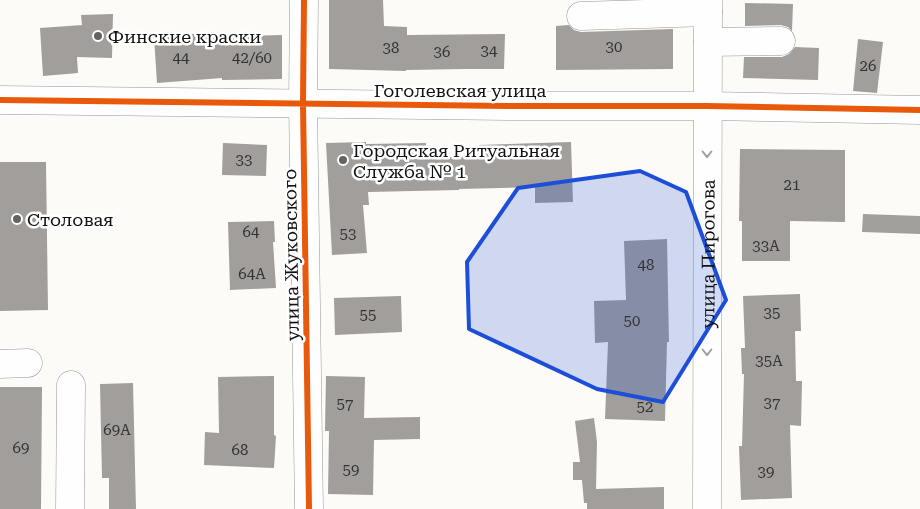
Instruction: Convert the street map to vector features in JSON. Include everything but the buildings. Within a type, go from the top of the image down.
[{"type":"street","name":"улица Жуковского","points":[[304,0],[303,104],[309,509]]},
{"type":"street","points":[[581,16],[708,6]]},
{"type":"street","name":"улица Пирогова","points":[[706,509],[708,6]]},
{"type":"street","points":[[708,42],[781,41]]},
{"type":"street","name":"Гоголевская улица","points":[[0,100],[508,106],[707,106],[920,110]]},
{"type":"street","points":[[0,364],[28,363]]},
{"type":"street","points":[[70,509],[71,384]]},
{"type":"highlighted area","points":[[640,171],[686,192],[726,300],[663,402],[597,389],[469,329],[467,262],[518,188]]},
{"type":"cycle path","points":[[304,0],[303,103],[309,509]]},
{"type":"cycle path","points":[[0,100],[508,106],[707,106],[920,110]]},
{"type":"place","name":"Финские краски","points":[[98,36]]},
{"type":"place","name":"Городская Ритуальная Служба № 1","points":[[343,160]]},
{"type":"place","name":"Столовая","points":[[17,219]]}]
